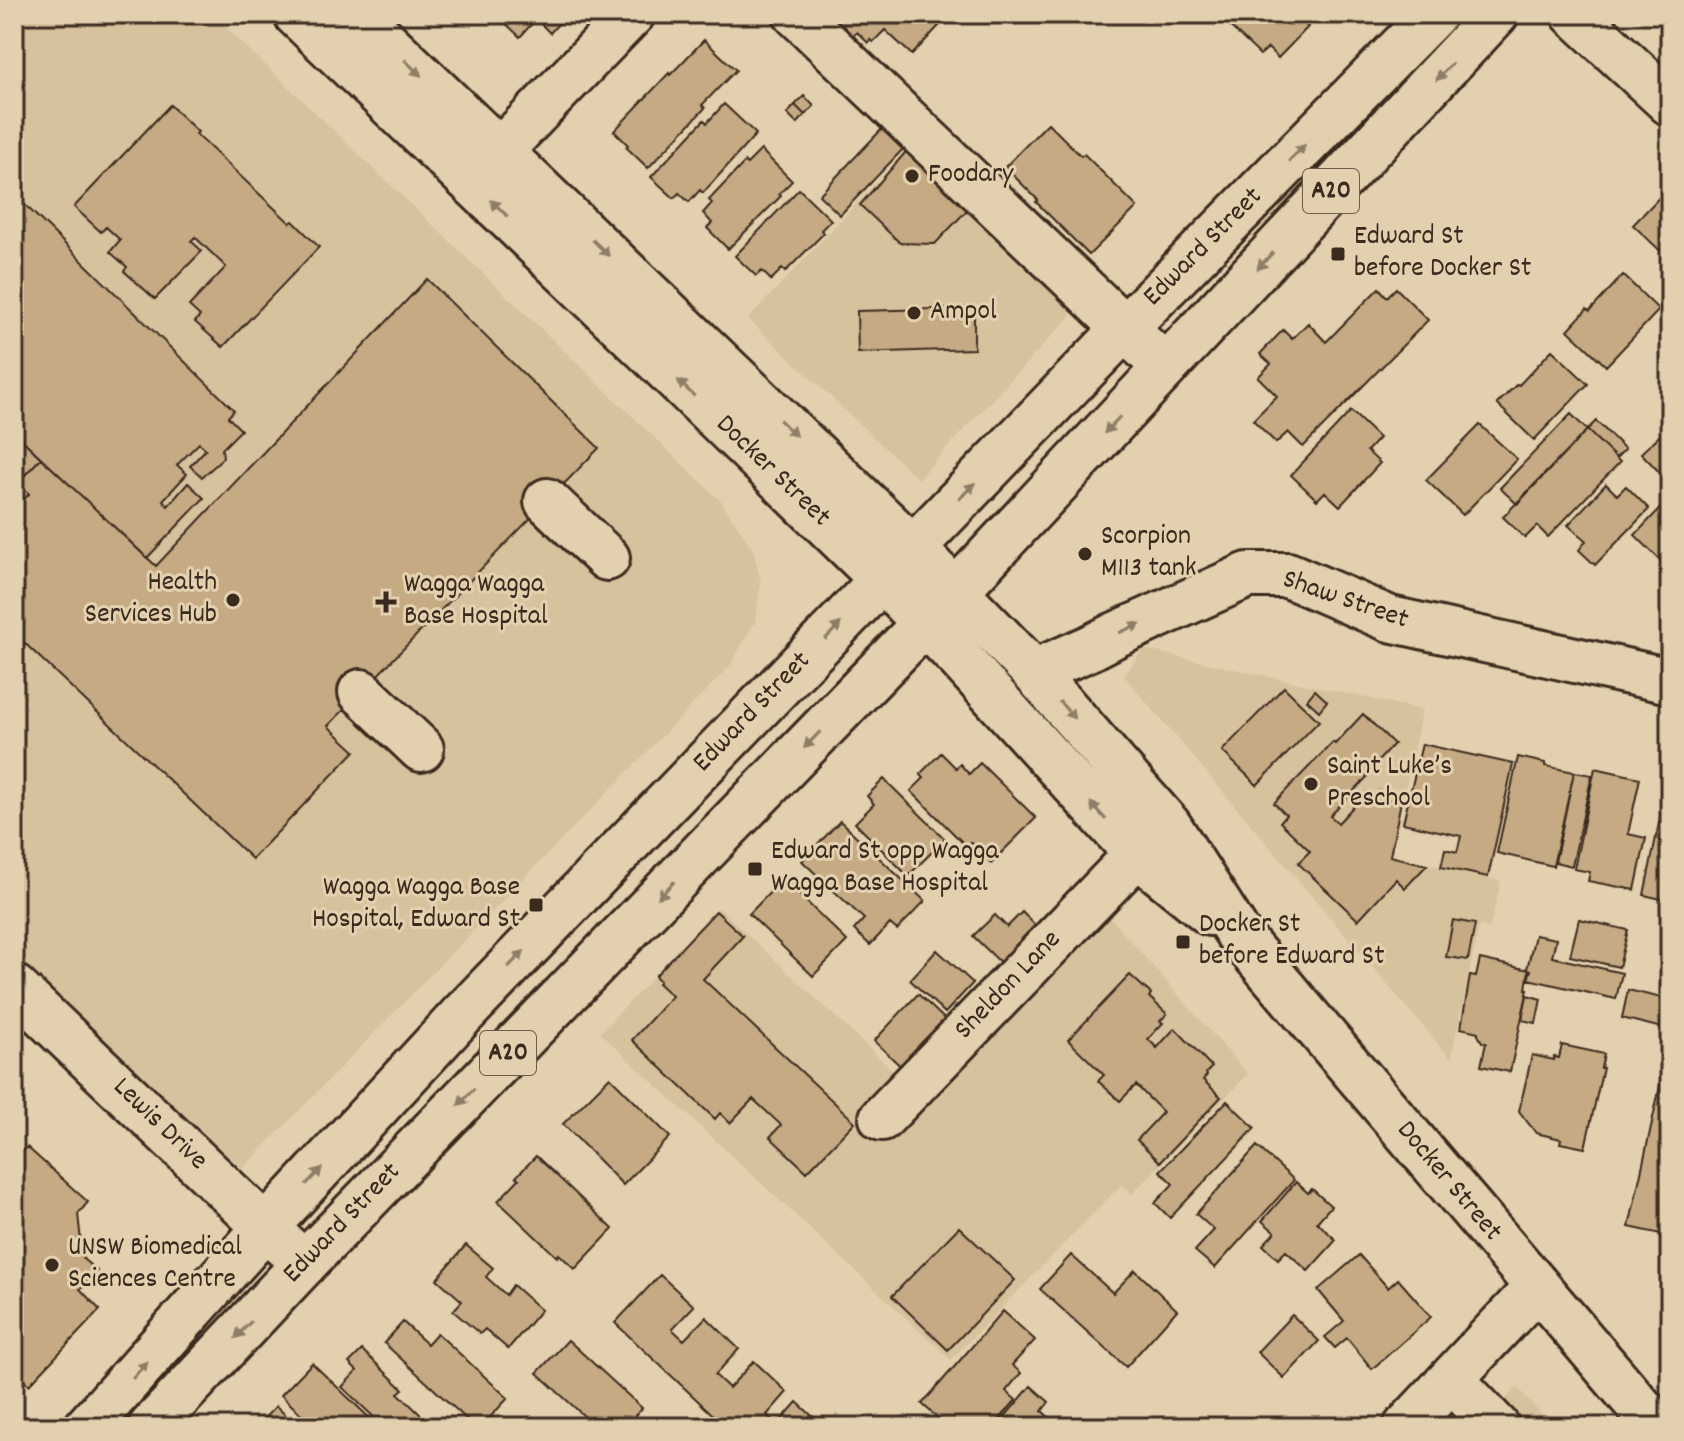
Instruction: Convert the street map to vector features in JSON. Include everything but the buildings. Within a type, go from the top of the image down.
[{"type":"main road","name":"Docker Street","points":[[296,14],[882,579],[961,660],[1137,854],[1240,937]]},
{"type":"main road","name":"Docker Street","points":[[357,14],[913,548],[1034,672],[1169,826],[1240,937],[1657,1427]]},
{"type":"main road","points":[[500,151],[632,14]]},
{"type":"main road","points":[[796,14],[1165,367]]},
{"type":"main road","name":"Edward Street","points":[[87,1427],[462,1015],[1124,329],[1434,14]]},
{"type":"main road","name":"Edward Street","points":[[151,1427],[304,1264],[956,591],[1496,14]]},
{"type":"main road","points":[[1574,14],[1670,103]]},
{"type":"main road","points":[[547,501],[607,558]]},
{"type":"main road","name":"Shaw Street","points":[[1034,672],[1248,575],[1288,575],[1390,619],[1670,681]]},
{"type":"main road","points":[[361,692],[421,749]]},
{"type":"main road","name":"Sheldon Lane","points":[[882,1118],[1137,854]]},
{"type":"main road","name":"Lewis Drive","points":[[14,987],[304,1264]]},
{"type":"main road","points":[[1406,1427],[1537,1287]]},
{"type":"main road","points":[[1451,1379],[1497,1427]]},
{"type":"shaded area","name":"Wagga Wagga Base Hospital","points":[[14,14],[212,14],[721,501],[753,549],[761,583],[755,622],[730,666],[227,1185],[14,981]]},
{"type":"shaded area","name":"Ampol","points":[[910,147],[1079,307],[918,479],[748,319]]},
{"type":"shaded area","name":"Saint Luke’s Preschool","points":[[1143,649],[1422,710],[1391,856],[1501,881],[1490,928],[1479,926],[1451,1059],[1124,676]]},
{"type":"shaded area","points":[[719,908],[899,1076],[855,1123],[880,1145],[1105,912],[1248,1074],[1132,1194],[1122,1184],[951,1360],[600,1033]]},
{"type":"shaded area","points":[[1517,1387],[1553,1427],[1479,1427]]},
{"type":"place","name":"Foodary","points":[[912,176]]},
{"type":"place","name":"Edward St before Docker St","points":[[1338,254]]},
{"type":"place","name":"Ampol","points":[[914,313]]},
{"type":"place","name":"Scorpion M113 tank","points":[[1085,554]]},
{"type":"place","name":"Health Services Hub","points":[[233,600]]},
{"type":"place","name":"Wagga Wagga Base Hospital","points":[[386,602]]},
{"type":"place","name":"Saint Luke’s Preschool","points":[[1311,784]]},
{"type":"place","name":"Edward St opp Wagga Wagga Base Hospital","points":[[755,869]]},
{"type":"place","name":"Wagga Wagga Base Hospital, Edward St","points":[[536,905]]},
{"type":"place","name":"Docker St before Edward St","points":[[1183,942]]},
{"type":"place","name":"UNSW Biomedical Sciences Centre","points":[[52,1265]]}]
